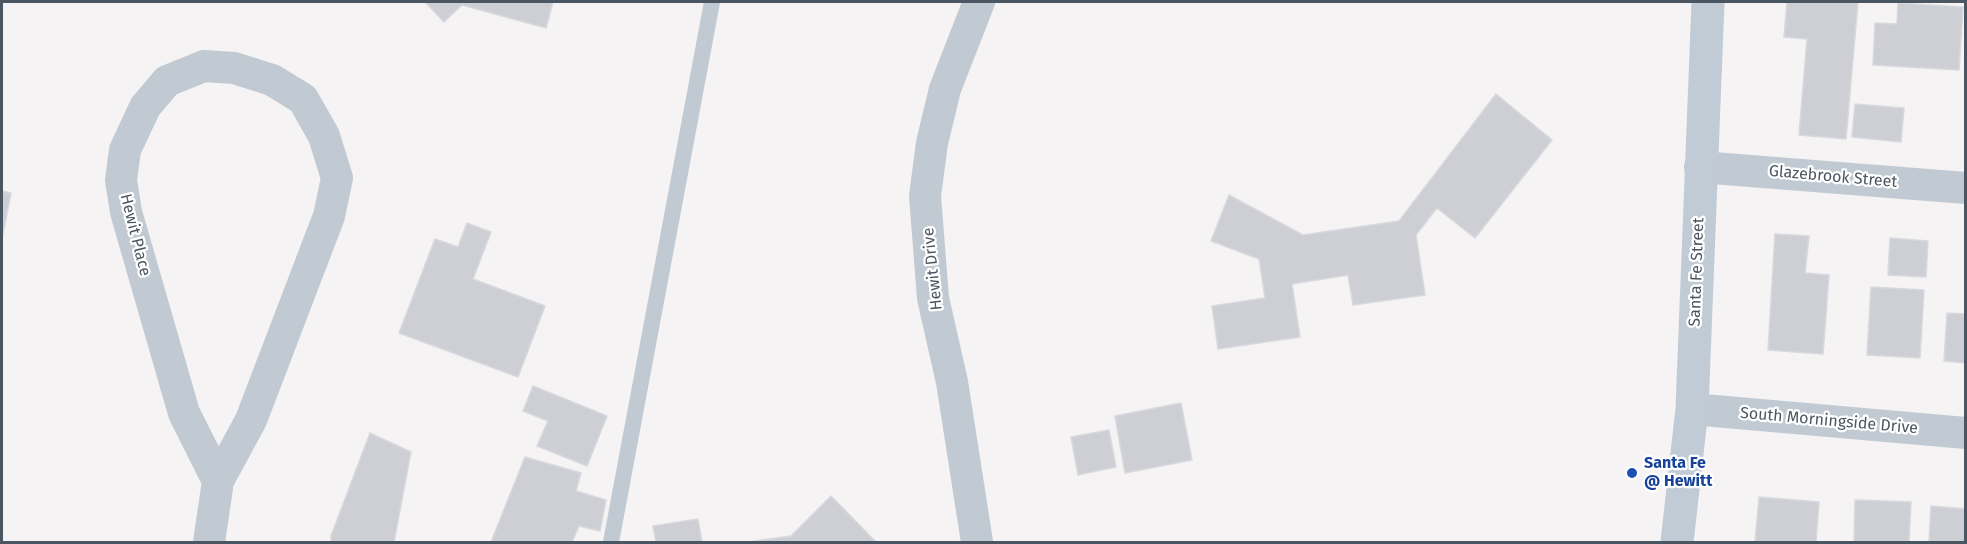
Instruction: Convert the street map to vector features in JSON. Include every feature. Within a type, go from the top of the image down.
[{"type":"main road","name":"Santa Fe Street","points":[[1677,543],[1692,409],[1708,2]]},
{"type":"street","name":"Hewit Drive","points":[[977,543],[952,382],[933,298],[925,196],[932,143],[945,89],[980,2]]},
{"type":"street","name":"Hewit Place","points":[[209,543],[218,481],[256,409],[329,216],[337,178],[324,136],[303,99],[272,80],[234,68],[204,66],[167,81],[145,107],[125,150],[122,180],[126,212],[184,413],[218,481]]},
{"type":"street","name":"Glazebrook Street","points":[[1700,167],[1965,188]]},
{"type":"street","name":"South Morningside Drive","points":[[1692,409],[1965,433]]},
{"type":"lane","points":[[611,543],[712,2]]},
{"type":"building","points":[[425,2],[553,2],[546,28],[462,5],[444,22]]},
{"type":"building","points":[[1787,2],[1858,2],[1846,139],[1799,135],[1807,39],[1784,37]]},
{"type":"building","points":[[1898,3],[1963,7],[1959,70],[1873,65],[1875,23],[1897,24]]},
{"type":"building","points":[[1496,94],[1552,140],[1475,238],[1437,208],[1416,235],[1425,295],[1353,305],[1348,275],[1292,284],[1300,337],[1218,349],[1212,306],[1265,298],[1259,259],[1211,241],[1229,195],[1303,235],[1399,221]]},
{"type":"building","points":[[1855,104],[1904,108],[1901,142],[1852,137]]},
{"type":"building","points":[[2,191],[11,193],[2,239]]},
{"type":"building","points":[[467,223],[491,232],[473,279],[545,306],[518,377],[399,333],[435,239],[458,247]]},
{"type":"building","points":[[1775,234],[1809,236],[1805,273],[1829,275],[1823,354],[1768,350]]},
{"type":"building","points":[[1890,238],[1928,241],[1926,277],[1888,275]]},
{"type":"building","points":[[1871,287],[1924,290],[1920,358],[1867,355]]},
{"type":"building","points":[[1947,313],[1966,314],[1966,363],[1944,361]]},
{"type":"building","points":[[533,386],[607,416],[587,466],[537,446],[548,421],[523,411]]},
{"type":"building","points":[[1181,403],[1192,460],[1125,473],[1115,416]]},
{"type":"building","points":[[1109,430],[1116,467],[1078,475],[1071,437]]},
{"type":"building","points":[[370,433],[411,452],[394,542],[331,542],[331,536]]},
{"type":"building","points":[[525,457],[581,473],[576,491],[606,500],[600,531],[579,526],[572,542],[491,542]]},
{"type":"building","points":[[831,496],[876,542],[748,542],[791,536]]},
{"type":"building","points":[[1759,497],[1819,502],[1816,542],[1755,542]]},
{"type":"building","points":[[1855,500],[1911,502],[1909,542],[1854,542]]},
{"type":"building","points":[[1931,506],[1966,509],[1966,542],[1929,542]]},
{"type":"building","points":[[698,519],[702,542],[656,542],[653,526]]},
{"type":"place","name":"Santa Fe @ Hewitt","points":[[1632,473]]}]
